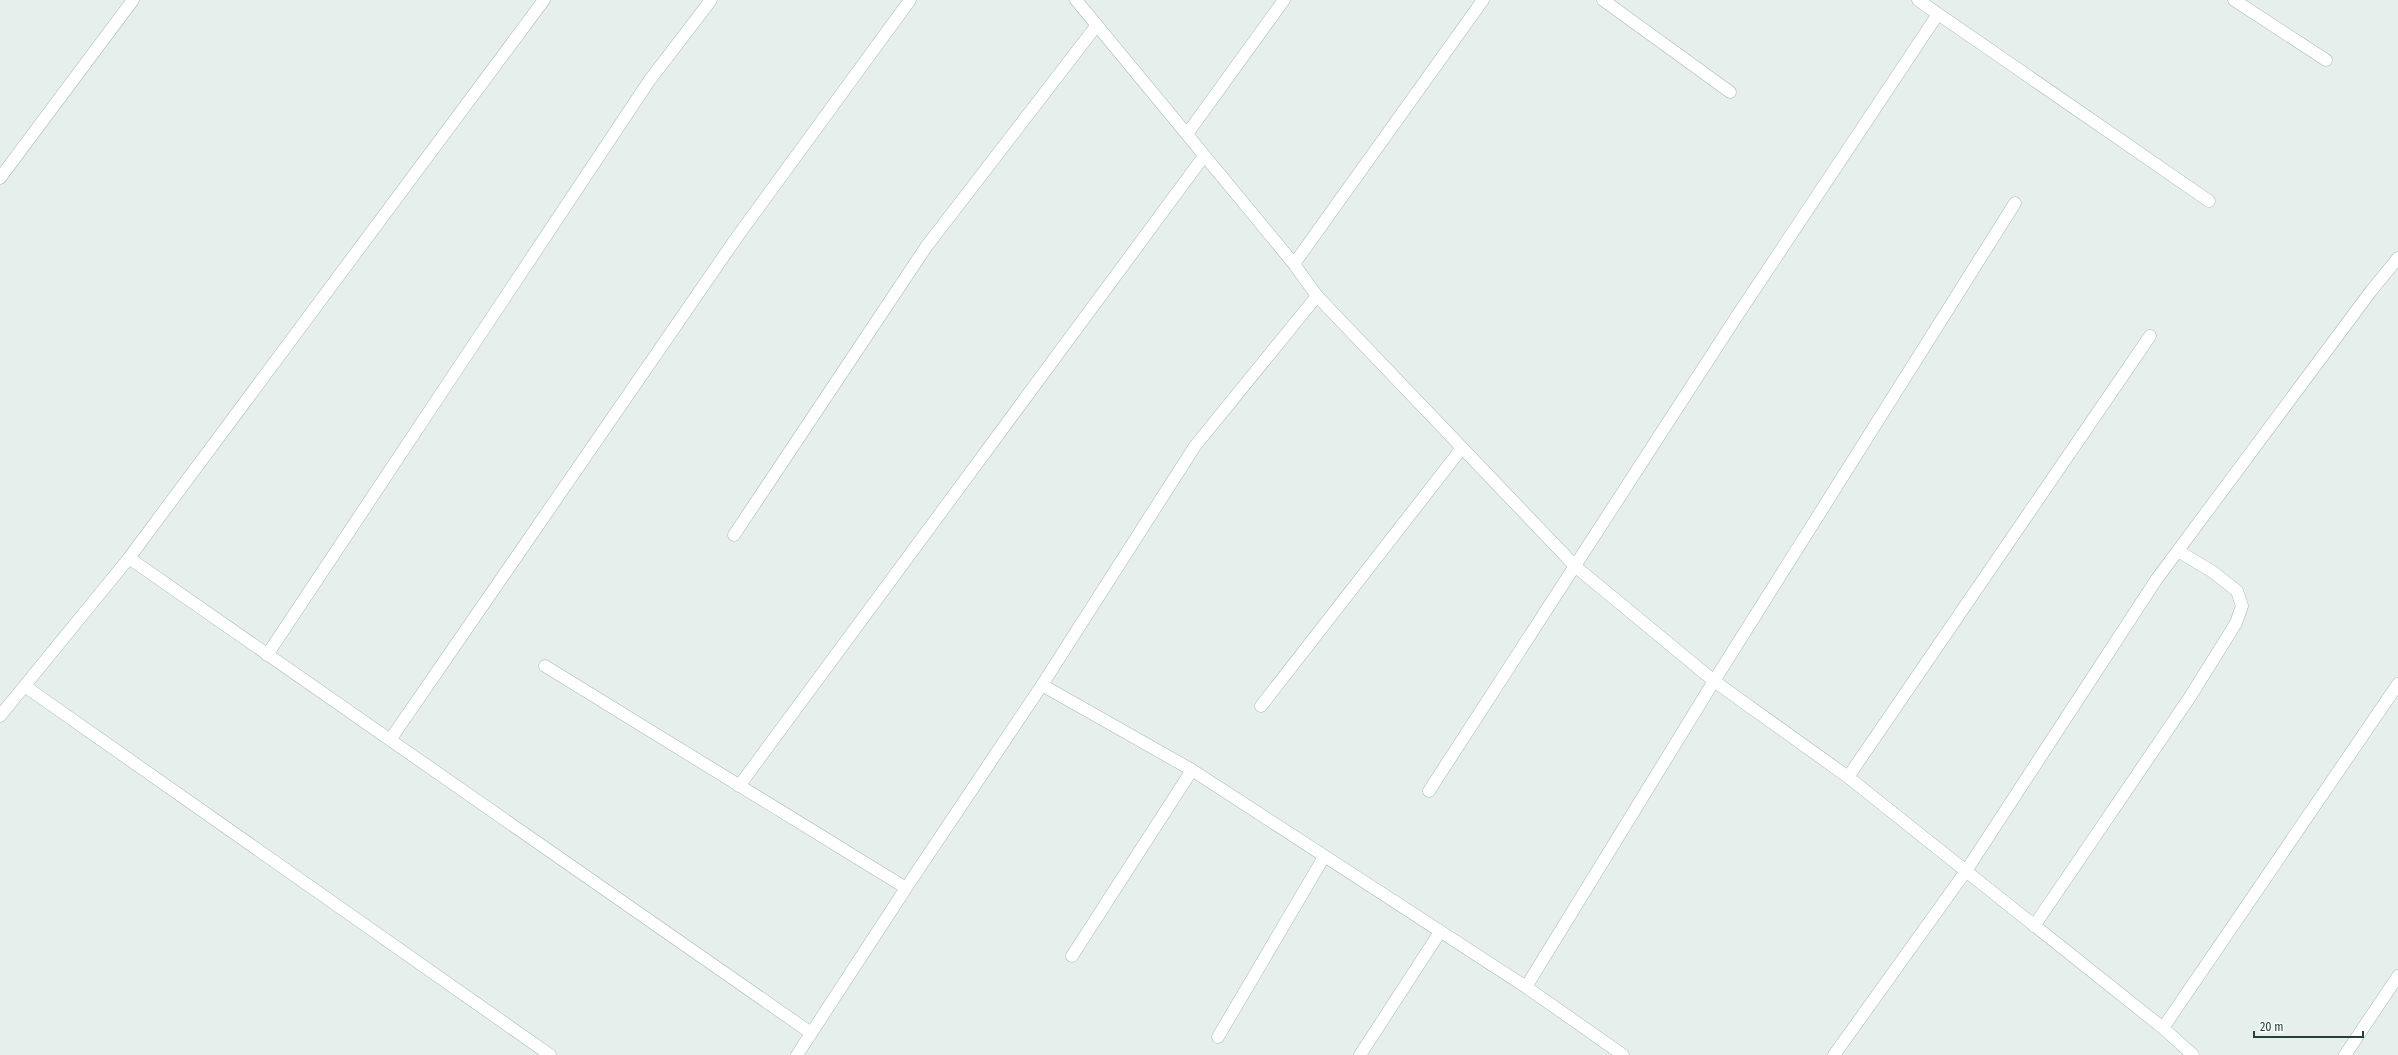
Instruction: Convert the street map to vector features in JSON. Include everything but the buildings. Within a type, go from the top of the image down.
[{"type":"street","points":[[0,178],[133,0]]},
{"type":"street","points":[[0,716],[26,687],[129,558],[544,0]]},
{"type":"street","points":[[267,655],[649,81],[711,0]]},
{"type":"street","points":[[390,740],[737,237],[910,0]]},
{"type":"street","points":[[1076,0],[1294,264],[1317,296],[1576,567],[1714,681],[1848,777],[2163,1028],[2193,1055]]},
{"type":"street","points":[[1187,134],[1284,0]]},
{"type":"street","points":[[1294,264],[1483,0]]},
{"type":"street","points":[[1603,0],[1730,92]]},
{"type":"street","points":[[1918,0],[2209,201]]},
{"type":"street","points":[[2234,0],[2326,60]]},
{"type":"street","points":[[1429,791],[1576,567],[1735,319],[1938,14]]},
{"type":"street","points":[[734,535],[926,247],[1097,25]]},
{"type":"street","points":[[739,786],[1204,156]]},
{"type":"street","points":[[1526,987],[1714,681],[2015,202]]},
{"type":"street","points":[[1834,1055],[1966,871],[2152,587],[2371,291],[2398,258]]},
{"type":"street","points":[[797,1055],[906,888],[1042,685],[1195,446],[1317,296]]},
{"type":"street","points":[[1848,777],[2150,336]]},
{"type":"street","points":[[1261,706],[1462,448]]},
{"type":"street","points":[[2034,926],[2190,697],[2236,623],[2242,606],[2237,591],[2213,572],[2178,551]]},
{"type":"street","points":[[129,558],[810,1033]]},
{"type":"street","points":[[545,666],[906,888]]},
{"type":"street","points":[[2163,1028],[2398,684]]},
{"type":"street","points":[[1042,685],[1192,770],[1526,987],[1623,1055]]},
{"type":"street","points":[[26,687],[550,1055]]},
{"type":"street","points":[[1072,956],[1192,770]]},
{"type":"street","points":[[1218,1037],[1324,857]]},
{"type":"street","points":[[1360,1055],[1440,932]]},
{"type":"street","points":[[2345,1055],[2398,976]]}]
